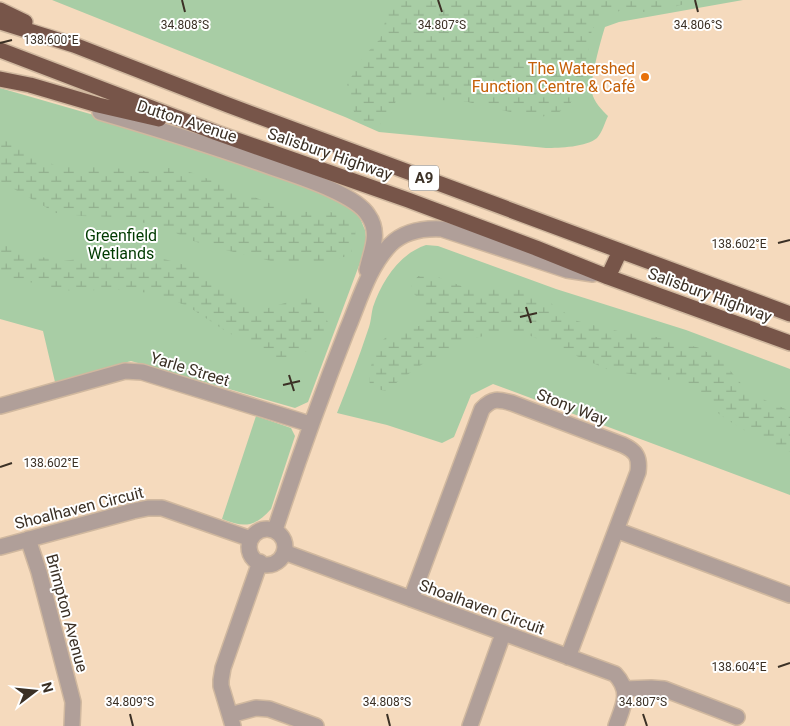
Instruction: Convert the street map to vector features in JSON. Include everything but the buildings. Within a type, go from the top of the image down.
[{"type":"highway","points":[[0,10],[74,45]]},
{"type":"highway","name":"Salisbury Highway","points":[[0,22],[74,45],[228,105],[790,314]]},
{"type":"highway","name":"Salisbury Highway","points":[[0,50],[217,133],[417,204],[790,343]]},
{"type":"highway","points":[[0,81],[30,85],[98,105],[217,133]]},
{"type":"highway","points":[[608,276],[620,251]]},
{"type":"street","name":"Dutton Avenue","points":[[0,81],[205,143],[310,181],[363,207],[375,231],[374,245],[364,289]]},
{"type":"street","name":"Dutton Avenue","points":[[274,530],[310,424],[364,289],[378,259],[390,245],[405,234],[432,228],[451,232],[567,270],[608,276]]},
{"type":"street","name":"Yarle Street","points":[[0,406],[125,370],[142,372],[310,424]]},
{"type":"street","name":"Stony Way","points":[[411,599],[478,416],[490,401],[502,400],[512,403],[623,445],[635,452],[639,460],[638,472],[568,657]]},
{"type":"street","name":"Shoalhaven Circuit","points":[[0,547],[133,511],[155,507],[171,510],[251,539]]},
{"type":"street","points":[[264,529],[274,530],[283,539],[285,545],[284,552],[276,562],[264,564],[252,555],[250,549],[251,539],[258,531],[264,529]]},
{"type":"street","points":[[616,530],[790,595]]},
{"type":"street","name":"Brimpton Avenue","points":[[28,539],[39,572],[73,702],[72,726]]},
{"type":"street","name":"Shoalhaven Circuit","points":[[284,552],[616,674],[624,689]]},
{"type":"street","points":[[260,562],[223,668],[221,680],[231,720],[256,708],[269,709],[316,726]]},
{"type":"street","points":[[470,726],[503,634]]},
{"type":"street","points":[[616,726],[625,701],[624,689],[664,689],[736,717]]},
{"type":"green space","points":[[52,0],[743,0],[619,22],[605,27],[592,81],[594,100],[608,116],[602,130],[597,138],[587,143],[546,148],[379,132]]},
{"type":"green space","points":[[388,0],[700,0],[658,11],[622,10],[606,16],[592,29],[585,71],[580,86],[570,104],[558,113],[536,118],[468,102],[413,95],[397,100],[379,126],[369,126],[356,120],[347,84],[363,57],[380,39]]},
{"type":"green space","name":"Greenfield Wetlands","points":[[0,88],[198,145],[313,185],[350,207],[360,218],[365,230],[367,244],[308,402],[295,408],[131,361],[55,382],[43,331],[0,319]]},
{"type":"green space","points":[[0,138],[54,165],[82,165],[145,171],[169,168],[193,173],[277,206],[299,212],[326,211],[342,215],[355,230],[356,240],[350,255],[324,263],[275,262],[190,240],[164,227],[116,217],[56,213],[0,181]]},
{"type":"green space","points":[[0,238],[30,255],[63,261],[109,255],[157,257],[185,265],[228,292],[237,301],[252,308],[268,308],[305,297],[316,300],[322,304],[328,323],[325,334],[310,349],[301,354],[280,359],[227,332],[189,307],[151,293],[108,289],[60,290],[37,283],[8,280],[0,277]]},
{"type":"green space","points":[[426,245],[438,246],[556,289],[686,330],[790,369],[790,495],[493,384],[471,395],[454,437],[442,443],[387,425],[337,413],[361,351],[370,325],[373,307],[381,288],[400,262],[416,249]]},
{"type":"green space","points":[[418,276],[435,276],[464,287],[528,290],[577,321],[700,348],[722,361],[749,393],[790,411],[790,452],[761,440],[734,424],[719,414],[701,392],[683,382],[611,371],[524,333],[497,333],[466,340],[421,365],[385,391],[370,387],[372,361],[380,343],[392,335],[424,324],[425,304],[414,294],[411,285]]},
{"type":"green space","points":[[256,416],[291,428],[295,436],[271,509],[260,519],[243,525],[222,519]]},
{"type":"place","name":"The Watershed Function Centre & Café","points":[[645,77]]}]
